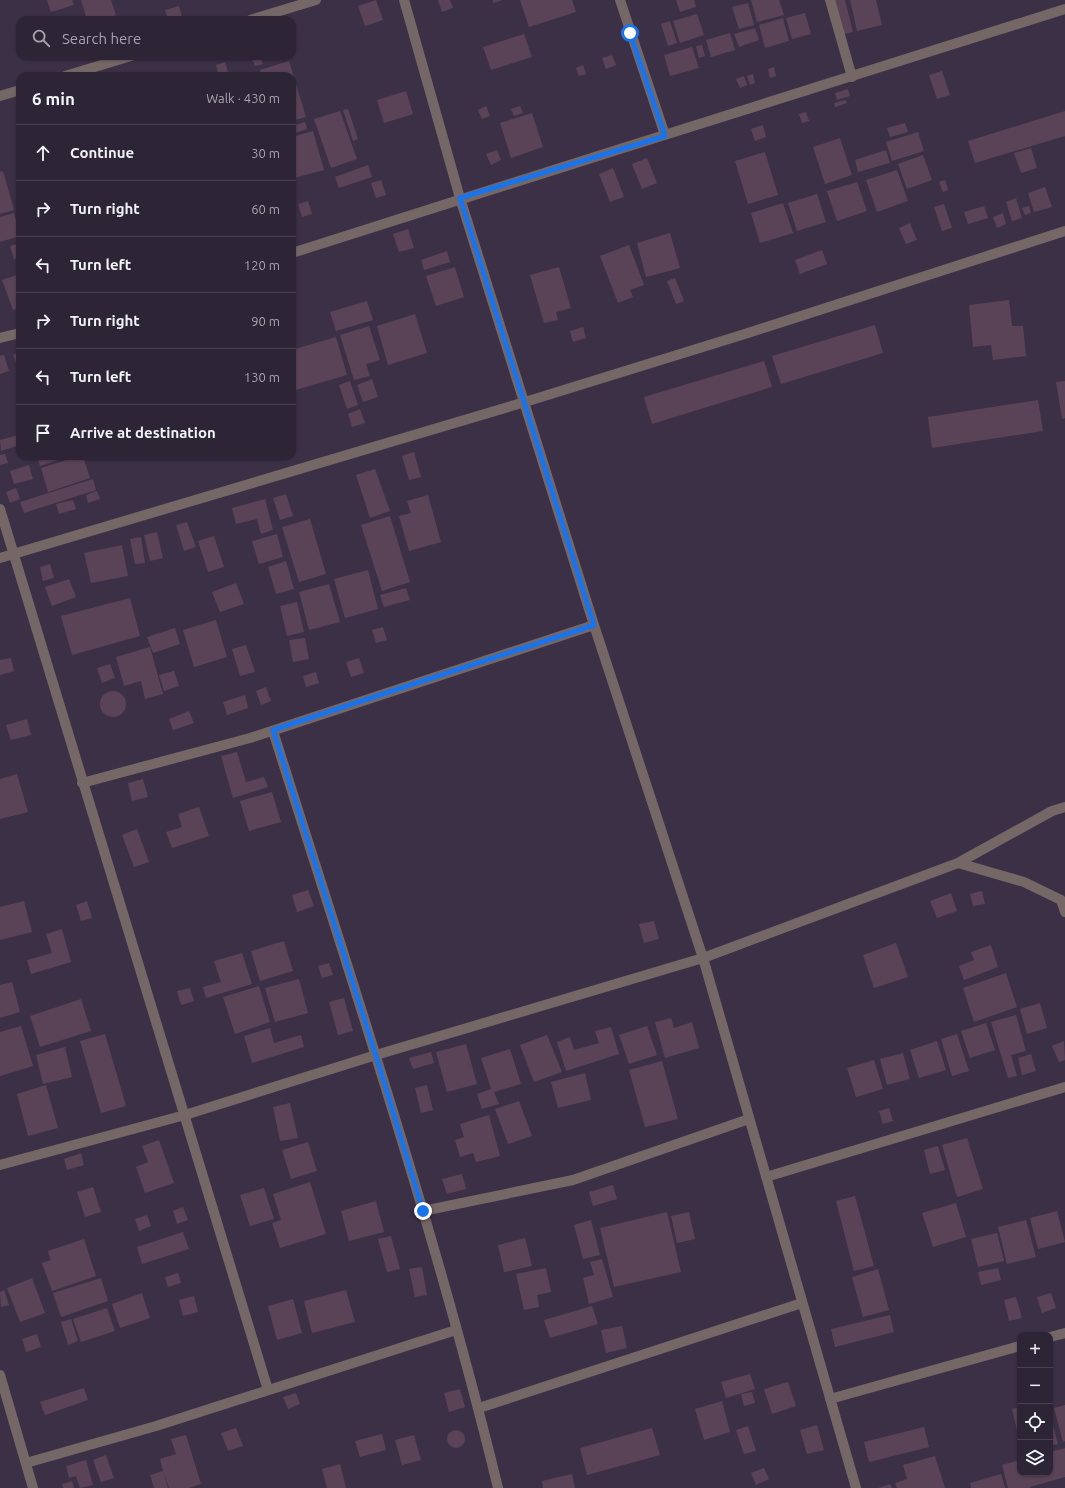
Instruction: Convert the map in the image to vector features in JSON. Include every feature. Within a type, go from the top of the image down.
[{"type":"street","points":[[263,16],[316,0]]},
{"type":"street","points":[[404,0],[460,198],[594,625],[703,958],[856,1488]]},
{"type":"street","points":[[620,0],[665,136]]},
{"type":"street","points":[[830,0],[852,77]]},
{"type":"street","points":[[296,252],[460,198],[665,136],[1065,9]]},
{"type":"street","points":[[79,72],[118,60]]},
{"type":"street","points":[[0,96],[16,91]]},
{"type":"street","points":[[0,558],[525,402],[748,333],[1065,231]]},
{"type":"street","points":[[0,338],[16,334]]},
{"type":"street","points":[[0,509],[82,783],[185,1114],[268,1390]]},
{"type":"street","points":[[82,783],[273,730],[594,625]]},
{"type":"street","points":[[273,730],[376,1056],[423,1211],[479,1408],[498,1488]]},
{"type":"street","points":[[0,1166],[185,1114],[703,958],[958,863],[1052,811],[1065,807]]},
{"type":"street","points":[[958,863],[1024,882],[1061,900],[1065,912]]},
{"type":"street","points":[[766,1178],[1065,1087]]},
{"type":"street","points":[[423,1211],[573,1180],[749,1119]]},
{"type":"street","points":[[479,1408],[802,1303]]},
{"type":"street","points":[[26,1463],[156,1426],[456,1330]]},
{"type":"street","points":[[1053,1336],[1065,1332]]},
{"type":"street","points":[[830,1399],[1017,1347]]},
{"type":"street","points":[[0,1375],[33,1488]]},
{"type":"building","points":[[47,0],[72,0],[74,5],[51,12]]},
{"type":"building","points":[[81,0],[111,0],[116,15],[114,16],[86,16]]},
{"type":"building","points":[[376,0],[383,20],[365,26],[358,6]]},
{"type":"building","points":[[438,0],[450,0],[453,8],[442,12]]},
{"type":"building","points":[[493,0],[503,0],[493,3]]},
{"type":"building","points":[[520,0],[572,0],[576,12],[529,27]]},
{"type":"building","points":[[676,0],[694,0],[696,7],[680,12]]},
{"type":"building","points":[[751,0],[779,0],[784,15],[757,22]]},
{"type":"building","points":[[832,0],[845,0],[853,32],[841,35]]},
{"type":"building","points":[[850,0],[876,0],[882,25],[857,31]]},
{"type":"building","points":[[748,3],[754,25],[739,29],[732,7]]},
{"type":"building","points":[[179,6],[182,16],[167,16],[165,10]]},
{"type":"building","points":[[805,13],[811,34],[792,39],[786,18]]},
{"type":"building","points":[[697,14],[704,35],[680,43],[673,21]]},
{"type":"building","points":[[783,18],[789,41],[765,48],[759,25]]},
{"type":"building","points":[[670,21],[677,43],[668,46],[661,24]]},
{"type":"building","points":[[755,28],[759,40],[739,47],[734,34]]},
{"type":"building","points":[[730,33],[735,50],[711,57],[706,40]]},
{"type":"building","points":[[524,34],[532,57],[491,70],[483,47]]},
{"type":"building","points":[[702,45],[705,56],[699,58],[696,46]]},
{"type":"building","points":[[692,47],[699,68],[670,76],[664,55]]},
{"type":"building","points":[[612,55],[616,65],[606,69],[602,58]]},
{"type":"building","points":[[253,60],[262,60],[263,64],[255,66]]},
{"type":"building","points":[[289,61],[292,72],[261,72],[260,70]]},
{"type":"building","points":[[225,62],[228,72],[218,72],[216,65]]},
{"type":"building","points":[[583,65],[586,74],[579,76],[576,68]]},
{"type":"building","points":[[774,67],[776,76],[770,78],[768,69]]},
{"type":"building","points":[[942,71],[950,95],[937,99],[929,75]]},
{"type":"building","points":[[753,74],[755,83],[750,85],[747,76]]},
{"type":"building","points":[[744,76],[747,85],[740,88],[736,79]]},
{"type":"building","points":[[296,84],[306,117],[296,120]]},
{"type":"building","points":[[848,89],[850,96],[837,100],[835,93]]},
{"type":"building","points":[[406,91],[413,114],[384,123],[377,100]]},
{"type":"building","points":[[846,100],[847,103],[835,107],[834,103]]},
{"type":"building","points":[[486,106],[490,116],[482,119],[478,110]]},
{"type":"building","points":[[520,106],[523,113],[514,116],[511,109]]},
{"type":"building","points":[[348,109],[358,139],[353,141],[343,110]]},
{"type":"building","points":[[340,111],[357,159],[331,168],[314,119]]},
{"type":"building","points":[[1065,111],[1065,136],[975,163],[968,141]]},
{"type":"building","points":[[806,112],[809,121],[802,123],[799,114]]},
{"type":"building","points":[[532,113],[543,147],[511,158],[500,123]]},
{"type":"building","points":[[305,122],[307,129],[296,133],[296,125]]},
{"type":"building","points":[[905,123],[908,132],[890,137],[887,128]]},
{"type":"building","points":[[763,125],[766,137],[755,141],[751,129]]},
{"type":"building","points":[[313,131],[324,170],[296,177],[296,136]]},
{"type":"building","points":[[918,132],[924,151],[892,161],[886,142]]},
{"type":"building","points":[[840,138],[852,175],[825,184],[813,147]]},
{"type":"building","points":[[1031,148],[1037,168],[1021,173],[1014,153]]},
{"type":"building","points":[[497,150],[501,160],[491,165],[486,154]]},
{"type":"building","points":[[886,150],[890,163],[858,172],[855,160]]},
{"type":"building","points":[[765,152],[778,195],[748,204],[735,161]]},
{"type":"building","points":[[923,155],[932,180],[907,189],[898,164]]},
{"type":"building","points":[[647,158],[657,183],[642,189],[632,164]]},
{"type":"building","points":[[368,165],[372,177],[339,188],[335,177]]},
{"type":"building","points":[[613,168],[624,197],[610,202],[599,174]]},
{"type":"building","points":[[897,170],[908,201],[877,212],[866,180]]},
{"type":"building","points":[[3,171],[14,210],[0,214],[0,172]]},
{"type":"building","points":[[381,180],[386,195],[376,198],[371,183]]},
{"type":"building","points":[[945,180],[948,190],[943,192],[939,182]]},
{"type":"building","points":[[857,182],[867,211],[837,221],[827,191]]},
{"type":"building","points":[[1045,187],[1052,207],[1034,212],[1028,193]]},
{"type":"building","points":[[817,194],[826,222],[797,231],[788,203]]},
{"type":"building","points":[[1016,198],[1022,218],[1012,221],[1006,202]]},
{"type":"building","points":[[308,201],[312,214],[302,217],[298,204]]},
{"type":"building","points":[[783,203],[793,233],[760,243],[751,213]]},
{"type":"building","points":[[944,204],[952,228],[942,231],[934,207]]},
{"type":"building","points":[[984,206],[988,218],[968,224],[964,212]]},
{"type":"building","points":[[1029,206],[1031,213],[1025,215],[1022,208]]},
{"type":"building","points":[[14,213],[16,221],[16,237],[0,242],[0,217]]},
{"type":"building","points":[[1003,213],[1006,224],[997,228],[993,217]]},
{"type":"building","points":[[910,223],[917,240],[906,244],[899,228]]},
{"type":"building","points":[[408,229],[414,248],[399,252],[393,234]]},
{"type":"building","points":[[670,233],[680,268],[646,277],[637,243]]},
{"type":"building","points":[[16,244],[16,258],[14,259],[10,246]]},
{"type":"building","points":[[629,245],[644,285],[630,290],[633,297],[618,303],[600,256]]},
{"type":"building","points":[[822,250],[827,264],[800,274],[795,260]]},
{"type":"building","points":[[447,251],[450,262],[424,270],[421,260]]},
{"type":"building","points":[[455,267],[464,297],[436,306],[426,276]]},
{"type":"building","points":[[559,267],[571,308],[556,312],[558,320],[544,323],[530,275]]},
{"type":"building","points":[[16,275],[16,309],[13,310],[2,280]]},
{"type":"building","points":[[675,278],[684,301],[676,304],[667,281]]},
{"type":"building","points":[[1009,300],[1012,326],[1023,326],[1026,356],[993,360],[991,345],[973,347],[969,305]]},
{"type":"building","points":[[367,301],[373,320],[336,331],[330,312]]},
{"type":"building","points":[[415,314],[427,353],[388,365],[377,326]]},
{"type":"building","points":[[875,325],[883,353],[781,384],[772,356]]},
{"type":"building","points":[[369,326],[380,360],[366,364],[370,376],[354,380],[340,335]]},
{"type":"building","points":[[583,327],[586,338],[573,342],[570,331]]},
{"type":"building","points":[[336,337],[347,375],[296,390],[296,349]]},
{"type":"building","points":[[16,354],[16,362],[13,355]]},
{"type":"building","points":[[4,355],[9,371],[0,374],[0,356]]},
{"type":"building","points":[[764,361],[772,387],[652,424],[644,397]]},
{"type":"building","points":[[372,379],[378,397],[363,402],[357,385]]},
{"type":"building","points":[[350,381],[358,405],[347,409],[339,385]]},
{"type":"building","points":[[1065,381],[1065,418],[1062,419],[1056,382]]},
{"type":"building","points":[[1038,400],[1043,431],[932,448],[928,417]]},
{"type":"building","points":[[360,409],[365,423],[352,427],[348,414]]},
{"type":"building","points":[[16,436],[16,446],[1,451],[0,440]]},
{"type":"building","points":[[414,452],[421,477],[409,480],[402,456]]},
{"type":"building","points":[[5,454],[8,463],[0,465],[0,455]]},
{"type":"building","points":[[38,460],[58,460],[40,466]]},
{"type":"building","points":[[66,460],[84,460],[90,478],[48,492],[41,468]]},
{"type":"building","points":[[29,465],[33,479],[14,484],[10,471]]},
{"type":"building","points":[[375,469],[390,511],[370,518],[356,475]]},
{"type":"building","points":[[93,479],[96,490],[24,513],[20,502]]},
{"type":"building","points":[[16,488],[20,499],[10,503],[6,492]]},
{"type":"building","points":[[97,491],[100,499],[88,503],[86,495]]},
{"type":"building","points":[[286,494],[293,516],[280,520],[273,498]]},
{"type":"building","points":[[428,495],[441,542],[409,551],[399,516],[411,513],[407,501]]},
{"type":"building","points":[[265,499],[273,530],[261,534],[257,519],[236,524],[232,508]]},
{"type":"building","points":[[73,500],[76,509],[59,514],[56,504]]},
{"type":"building","points":[[390,516],[410,582],[382,591],[361,525]]},
{"type":"building","points":[[310,519],[326,574],[299,582],[282,527]]},
{"type":"building","points":[[187,522],[196,547],[184,551],[176,525]]},
{"type":"building","points":[[157,532],[163,558],[150,561],[144,535]]},
{"type":"building","points":[[277,534],[283,557],[259,564],[252,541]]},
{"type":"building","points":[[214,536],[224,567],[208,572],[198,541]]},
{"type":"building","points":[[141,537],[145,563],[135,564],[130,539]]},
{"type":"building","points":[[122,545],[128,576],[91,583],[84,553]]},
{"type":"building","points":[[286,561],[294,589],[276,594],[268,567]]},
{"type":"building","points":[[50,564],[54,578],[43,581],[40,567]]},
{"type":"building","points":[[368,570],[378,609],[345,618],[334,579]]},
{"type":"building","points":[[69,579],[76,597],[52,606],[45,587]]},
{"type":"building","points":[[236,583],[244,604],[220,612],[212,592]]},
{"type":"building","points":[[329,584],[340,622],[309,630],[299,592]]},
{"type":"building","points":[[406,588],[410,600],[384,607],[380,595]]},
{"type":"building","points":[[130,598],[140,636],[72,655],[61,616]]},
{"type":"building","points":[[297,602],[304,632],[287,636],[280,606]]},
{"type":"building","points":[[216,620],[227,657],[194,667],[183,630]]},
{"type":"building","points":[[383,627],[387,640],[376,643],[372,630]]},
{"type":"building","points":[[175,628],[180,644],[153,653],[147,637]]},
{"type":"building","points":[[305,638],[309,659],[293,662],[289,640]]},
{"type":"building","points":[[246,645],[255,672],[240,676],[232,649]]},
{"type":"building","points":[[150,647],[163,694],[145,699],[141,681],[124,686],[116,657]]},
{"type":"building","points":[[11,658],[14,671],[0,675],[0,660]]},
{"type":"building","points":[[359,658],[364,673],[351,677],[346,662]]},
{"type":"building","points":[[110,664],[115,678],[102,683],[97,668]]},
{"type":"building","points":[[174,671],[179,686],[164,691],[159,675]]},
{"type":"building","points":[[316,672],[319,683],[306,687],[303,676]]},
{"type":"building","points":[[266,687],[271,701],[261,705],[256,691]]},
{"type":"building","points":[[113,691],[122,695],[126,704],[122,713],[113,717],[104,713],[100,704],[104,695]]},
{"type":"building","points":[[245,695],[248,708],[227,715],[223,702]]},
{"type":"building","points":[[189,711],[194,723],[173,730],[169,719]]},
{"type":"building","points":[[27,719],[31,735],[11,740],[6,725]]},
{"type":"building","points":[[237,752],[246,782],[264,777],[268,787],[233,798],[221,756]]},
{"type":"building","points":[[17,774],[28,812],[0,819],[0,779]]},
{"type":"building","points":[[143,779],[148,797],[132,801],[128,783]]},
{"type":"building","points":[[272,792],[281,822],[249,831],[240,801]]},
{"type":"building","points":[[199,807],[209,836],[172,848],[166,832],[182,827],[178,814]]},
{"type":"building","points":[[137,829],[149,862],[134,867],[122,835]]},
{"type":"building","points":[[308,890],[314,906],[297,912],[292,895]]},
{"type":"building","points":[[982,891],[985,904],[973,906],[970,894]]},
{"type":"building","points":[[951,893],[957,911],[937,918],[930,901]]},
{"type":"building","points":[[24,901],[32,932],[0,940],[0,907]]},
{"type":"building","points":[[87,901],[92,918],[81,921],[76,905]]},
{"type":"building","points":[[654,921],[659,939],[644,943],[639,924]]},
{"type":"building","points":[[62,929],[71,962],[31,974],[27,960],[52,953],[46,934]]},
{"type":"building","points":[[284,941],[293,971],[260,981],[251,951]]},
{"type":"building","points":[[896,943],[908,977],[874,988],[863,955]]},
{"type":"building","points":[[991,945],[998,967],[964,980],[959,966],[974,960],[971,952]]},
{"type":"building","points":[[242,953],[252,984],[206,998],[203,987],[221,982],[214,961]]},
{"type":"building","points":[[329,963],[333,975],[322,978],[318,966]]},
{"type":"building","points":[[1006,973],[1017,1007],[974,1022],[963,988]]},
{"type":"building","points":[[299,979],[308,1013],[275,1022],[265,988]]},
{"type":"building","points":[[12,982],[20,1012],[0,1018],[0,985]]},
{"type":"building","points":[[259,986],[270,1022],[235,1034],[223,997]]},
{"type":"building","points":[[190,988],[194,1001],[181,1005],[177,991]]},
{"type":"building","points":[[344,998],[353,1031],[338,1035],[329,1002]]},
{"type":"building","points":[[81,999],[91,1031],[40,1047],[30,1016]]},
{"type":"building","points":[[1040,1003],[1047,1028],[1027,1034],[1020,1009]]},
{"type":"building","points":[[1016,1015],[1026,1051],[1011,1055],[1017,1076],[1008,1078],[991,1022]]},
{"type":"building","points":[[671,1018],[674,1028],[692,1022],[699,1048],[665,1058],[655,1022]]},
{"type":"building","points":[[986,1023],[995,1050],[970,1058],[961,1031]]},
{"type":"building","points":[[21,1026],[33,1066],[0,1076],[0,1032]]},
{"type":"building","points":[[647,1026],[657,1055],[629,1064],[619,1035]]},
{"type":"building","points":[[611,1027],[619,1054],[566,1071],[557,1042],[570,1037],[574,1050],[599,1043],[595,1031]]},
{"type":"building","points":[[270,1028],[274,1043],[301,1035],[304,1047],[252,1063],[244,1036]]},
{"type":"building","points":[[105,1034],[126,1106],[101,1113],[80,1041]]},
{"type":"building","points":[[957,1034],[969,1071],[952,1076],[941,1039]]},
{"type":"building","points":[[547,1035],[562,1072],[534,1082],[520,1045]]},
{"type":"building","points":[[937,1041],[946,1070],[919,1078],[910,1050]]},
{"type":"building","points":[[1064,1041],[1065,1060],[1059,1062],[1052,1046]]},
{"type":"building","points":[[466,1044],[477,1084],[447,1092],[436,1052]]},
{"type":"building","points":[[65,1047],[72,1077],[43,1084],[36,1055]]},
{"type":"building","points":[[510,1049],[521,1084],[494,1092],[499,1104],[482,1109],[477,1094],[491,1089],[481,1058]]},
{"type":"building","points":[[431,1052],[434,1063],[413,1069],[409,1058]]},
{"type":"building","points":[[903,1053],[910,1079],[887,1085],[880,1059]]},
{"type":"building","points":[[1031,1054],[1036,1071],[1022,1075],[1018,1058]]},
{"type":"building","points":[[874,1060],[883,1089],[856,1097],[847,1068]]},
{"type":"building","points":[[662,1061],[678,1119],[645,1127],[629,1070]]},
{"type":"building","points":[[585,1073],[591,1100],[558,1108],[551,1082]]},
{"type":"building","points":[[46,1085],[58,1128],[28,1136],[17,1094]]},
{"type":"building","points":[[427,1085],[433,1110],[421,1113],[415,1088]]},
{"type":"building","points":[[519,1101],[532,1136],[508,1144],[495,1109]]},
{"type":"building","points":[[290,1103],[298,1138],[280,1141],[273,1107]]},
{"type":"building","points":[[889,1108],[893,1121],[883,1124],[879,1111]]},
{"type":"building","points":[[489,1115],[500,1156],[476,1162],[473,1153],[460,1157],[455,1140],[464,1137],[460,1124]]},
{"type":"building","points":[[967,1138],[983,1189],[957,1197],[942,1145]]},
{"type":"building","points":[[159,1140],[174,1183],[145,1193],[136,1167],[148,1162],[142,1146]]},
{"type":"building","points":[[308,1142],[317,1171],[291,1179],[282,1150]]},
{"type":"building","points":[[938,1146],[945,1170],[930,1174],[924,1150]]},
{"type":"building","points":[[81,1153],[84,1165],[67,1170],[64,1159]]},
{"type":"building","points":[[462,1174],[466,1189],[447,1194],[442,1179]]},
{"type":"building","points":[[310,1182],[326,1234],[280,1248],[272,1223],[281,1220],[273,1194]]},
{"type":"building","points":[[613,1185],[617,1199],[593,1206],[589,1192]]},
{"type":"building","points":[[93,1187],[101,1212],[85,1217],[77,1192]]},
{"type":"building","points":[[264,1188],[274,1219],[250,1226],[240,1195]]},
{"type":"building","points":[[855,1196],[874,1266],[854,1271],[836,1201]]},
{"type":"building","points":[[376,1201],[384,1232],[349,1241],[341,1211]]},
{"type":"building","points":[[956,1203],[966,1237],[933,1247],[922,1213]]},
{"type":"building","points":[[183,1207],[188,1220],[177,1224],[173,1211]]},
{"type":"building","points":[[1057,1211],[1065,1242],[1038,1249],[1030,1218]]},
{"type":"building","points":[[667,1212],[681,1272],[614,1287],[600,1228]]},
{"type":"building","points":[[689,1212],[695,1239],[677,1243],[671,1216]]},
{"type":"building","points":[[147,1215],[151,1226],[139,1231],[135,1219]]},
{"type":"building","points":[[591,1220],[600,1255],[583,1259],[574,1225]]},
{"type":"building","points":[[1026,1220],[1036,1257],[1007,1264],[998,1227]]},
{"type":"building","points":[[183,1232],[189,1249],[142,1264],[137,1247]]},
{"type":"building","points":[[997,1233],[1004,1261],[978,1267],[971,1239]]},
{"type":"building","points":[[391,1236],[400,1269],[387,1272],[378,1239]]},
{"type":"building","points":[[525,1238],[532,1266],[504,1272],[498,1245]]},
{"type":"building","points":[[84,1239],[96,1276],[52,1291],[42,1263],[51,1260],[48,1251]]},
{"type":"building","points":[[602,1259],[613,1297],[589,1304],[583,1278],[594,1275],[590,1262]]},
{"type":"building","points":[[422,1267],[427,1295],[415,1297],[409,1269]]},
{"type":"building","points":[[546,1268],[551,1292],[537,1295],[539,1307],[524,1310],[516,1274]]},
{"type":"building","points":[[998,1268],[1001,1280],[981,1285],[978,1272]]},
{"type":"building","points":[[878,1269],[889,1310],[863,1317],[852,1277]]},
{"type":"building","points":[[178,1273],[181,1283],[168,1287],[165,1277]]},
{"type":"building","points":[[32,1278],[45,1313],[20,1322],[7,1288]]},
{"type":"building","points":[[101,1278],[108,1301],[61,1317],[53,1293]]},
{"type":"building","points":[[4,1290],[9,1305],[1,1307],[0,1292]]},
{"type":"building","points":[[346,1290],[355,1322],[312,1333],[304,1301]]},
{"type":"building","points":[[142,1293],[150,1318],[120,1328],[112,1304]]},
{"type":"building","points":[[1051,1293],[1056,1308],[1042,1313],[1037,1297]]},
{"type":"building","points":[[194,1296],[198,1312],[183,1316],[179,1300]]},
{"type":"building","points":[[1016,1297],[1022,1318],[1009,1321],[1004,1300]]},
{"type":"building","points":[[293,1299],[302,1333],[277,1340],[268,1306]]},
{"type":"building","points":[[592,1306],[598,1324],[550,1338],[544,1320]]},
{"type":"building","points":[[107,1308],[115,1331],[81,1342],[73,1319]]},
{"type":"building","points":[[890,1315],[894,1332],[835,1347],[831,1329]]},
{"type":"building","points":[[71,1319],[78,1341],[68,1345],[61,1322]]},
{"type":"building","points":[[622,1326],[627,1348],[606,1353],[601,1330]]},
{"type":"building","points":[[37,1334],[41,1347],[26,1352],[22,1339]]},
{"type":"building","points":[[750,1374],[755,1389],[726,1398],[721,1382]]},
{"type":"building","points":[[788,1382],[796,1406],[772,1414],[764,1389]]},
{"type":"building","points":[[84,1388],[88,1400],[45,1415],[40,1402]]},
{"type":"building","points":[[460,1389],[465,1407],[449,1412],[444,1393]]},
{"type":"building","points":[[752,1392],[755,1403],[744,1406],[741,1394]]},
{"type":"building","points":[[296,1393],[300,1404],[288,1409],[283,1397]]},
{"type":"building","points":[[722,1401],[730,1432],[704,1440],[695,1409]]},
{"type":"building","points":[[1065,1405],[1065,1441],[1063,1442],[1054,1408]]},
{"type":"building","points":[[1017,1408],[1017,1430],[1012,1409]]},
{"type":"building","points":[[817,1425],[824,1450],[807,1454],[800,1430]]},
{"type":"building","points":[[1053,1425],[1058,1444],[1053,1445]]},
{"type":"building","points":[[748,1426],[756,1451],[744,1454],[736,1430]]},
{"type":"building","points":[[924,1427],[929,1447],[869,1462],[864,1442]]},
{"type":"building","points":[[236,1428],[243,1446],[228,1451],[221,1433]]},
{"type":"building","points":[[652,1428],[660,1455],[587,1475],[580,1448]]},
{"type":"building","points":[[456,1430],[462,1433],[465,1439],[462,1445],[456,1448],[450,1445],[447,1439],[450,1433]]},
{"type":"building","points":[[382,1434],[386,1450],[360,1457],[355,1441]]},
{"type":"building","points":[[186,1435],[201,1484],[189,1488],[169,1488],[164,1473],[168,1488],[154,1488],[150,1475],[163,1471],[160,1459],[176,1454],[171,1439]]},
{"type":"building","points":[[414,1435],[421,1460],[402,1465],[395,1440]]},
{"type":"building","points":[[1065,1448],[1065,1477],[1030,1488],[1008,1488],[1002,1465],[1017,1461],[1017,1476],[1053,1476],[1053,1451]]},
{"type":"building","points":[[106,1455],[114,1478],[101,1482],[93,1460]]},
{"type":"building","points":[[935,1456],[945,1488],[897,1488],[895,1483],[907,1479],[903,1465]]},
{"type":"building","points":[[86,1460],[93,1485],[80,1488],[76,1476],[69,1478],[66,1466]]},
{"type":"building","points":[[340,1464],[346,1488],[327,1488],[322,1469]]},
{"type":"building","points":[[764,1468],[769,1479],[756,1485],[751,1473]]},
{"type":"building","points":[[572,1474],[575,1488],[543,1488],[542,1481]]},
{"type":"building","points":[[1001,1474],[1005,1488],[971,1488],[970,1483]]},
{"type":"building","points":[[72,1481],[74,1488],[63,1488],[62,1484]]},
{"type":"building","points":[[890,1484],[892,1488],[878,1488]]},
{"type":"route","points":[[423,1211],[381,1072],[273,730],[594,625],[460,198],[665,136],[630,33]]}]
